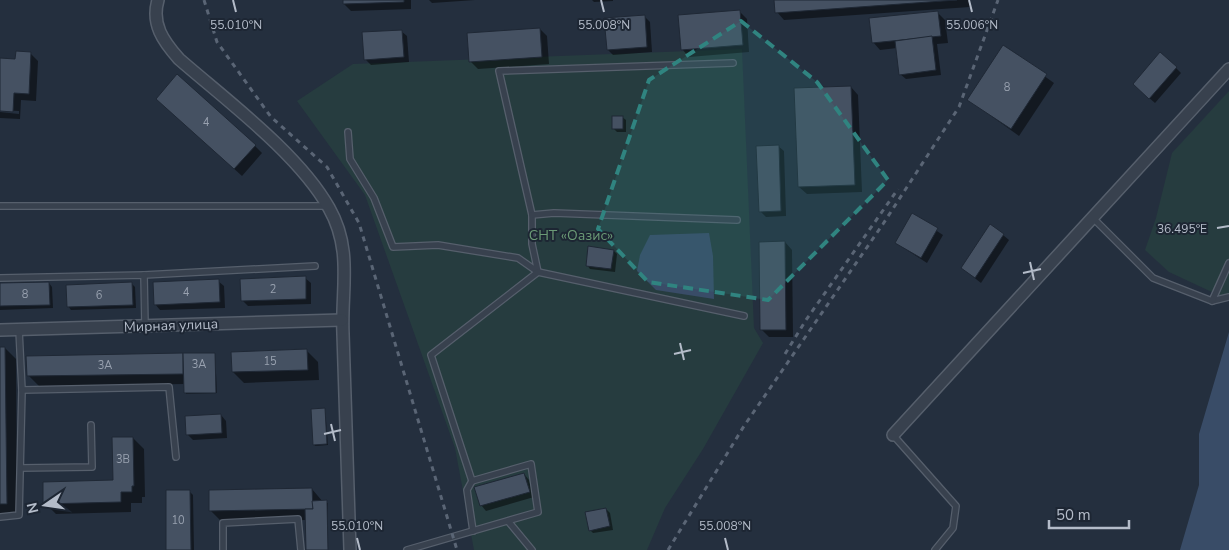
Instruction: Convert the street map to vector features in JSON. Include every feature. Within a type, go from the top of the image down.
[{"type":"street","points":[[158,0],[155,11],[156,27],[166,44],[179,59],[300,167],[329,206],[341,236],[346,265],[342,320],[350,550]]},
{"type":"street","points":[[892,435],[1229,69]]},
{"type":"street","name":"Мирная улица","points":[[0,330],[342,320]]},
{"type":"lane","points":[[538,272],[532,244],[532,215],[499,71],[733,63]]},
{"type":"lane","points":[[348,132],[350,159],[374,198],[393,247],[438,245],[518,258],[538,272],[744,316]]},
{"type":"lane","points":[[0,206],[329,206]]},
{"type":"lane","points":[[532,215],[554,213],[737,220]]},
{"type":"lane","points":[[1093,218],[1153,278],[1212,300],[1229,297]]},
{"type":"lane","points":[[1212,300],[1229,263]]},
{"type":"lane","points":[[0,278],[144,275],[315,266]]},
{"type":"lane","points":[[472,481],[431,355],[538,272]]},
{"type":"lane","points":[[144,275],[146,326]]},
{"type":"lane","points":[[0,516],[18,515],[22,390],[19,330]]},
{"type":"lane","points":[[22,390],[169,387],[176,457]]},
{"type":"lane","points":[[21,468],[92,467],[91,425]]},
{"type":"lane","points":[[892,435],[956,506],[953,528],[935,550]]},
{"type":"lane","points":[[407,550],[508,521],[538,512],[531,464],[472,481],[467,490],[473,531]]},
{"type":"lane","points":[[223,550],[223,523],[298,519],[300,550]]},
{"type":"lane","points":[[508,521],[532,550]]},
{"type":"highlighted area","points":[[741,21],[817,82],[888,180],[768,300],[648,282],[598,229],[649,80]]},
{"type":"green space","name":"СНТ «Оазис»","points":[[742,49],[754,328],[763,343],[703,449],[665,508],[647,550],[474,550],[455,448],[365,195],[297,101],[353,64]]},
{"type":"green space","points":[[1229,91],[1229,300],[1169,272],[1145,250],[1156,218],[1172,153]]},
{"type":"water","points":[[709,233],[713,256],[714,299],[656,290],[637,271],[640,255],[650,235]]},
{"type":"water","points":[[1229,332],[1229,550],[1180,550],[1199,485],[1199,434]]},
{"type":"building","points":[[343,0],[404,0],[404,2],[343,4]]},
{"type":"building","points":[[774,0],[957,0],[775,13]]},
{"type":"building","points":[[740,10],[743,45],[681,50],[678,15]]},
{"type":"building","points":[[938,11],[941,36],[872,43],[869,18]]},
{"type":"building","points":[[645,15],[647,47],[607,50],[604,18]]},
{"type":"building","points":[[540,28],[542,57],[469,62],[467,33]]},
{"type":"building","points":[[402,30],[404,57],[364,60],[362,32]]},
{"type":"building","points":[[932,36],[936,70],[899,75],[895,41]]},
{"type":"building","points":[[1003,45],[1047,74],[1011,129],[967,100]]},
{"type":"building","points":[[16,51],[31,52],[29,94],[14,93],[13,112],[0,111],[0,58],[15,59]]},
{"type":"building","points":[[1160,52],[1177,67],[1149,99],[1133,84]]},
{"type":"building","points":[[177,74],[256,145],[234,169],[156,99]]},
{"type":"building","points":[[851,86],[855,185],[798,187],[794,88]]},
{"type":"building","points":[[612,116],[623,116],[623,129],[612,129]]},
{"type":"building","points":[[779,145],[781,211],[759,212],[756,146]]},
{"type":"building","points":[[912,213],[938,228],[921,258],[895,243]]},
{"type":"building","points":[[990,224],[1004,234],[975,278],[961,268]]},
{"type":"building","points":[[785,241],[786,330],[760,330],[759,242]]},
{"type":"building","points":[[588,246],[614,250],[611,269],[586,266]]},
{"type":"building","points":[[306,276],[306,299],[241,301],[240,279]]},
{"type":"building","points":[[219,279],[220,302],[154,305],[153,282]]},
{"type":"building","points":[[49,282],[50,305],[0,306],[0,283]]},
{"type":"building","points":[[132,282],[133,305],[67,307],[66,285]]},
{"type":"building","points":[[0,347],[5,347],[7,504],[0,504]]},
{"type":"building","points":[[307,349],[308,370],[232,372],[231,352]]},
{"type":"building","points":[[183,353],[183,374],[27,376],[26,356]]},
{"type":"building","points":[[183,353],[215,353],[216,393],[184,393]]},
{"type":"building","points":[[325,408],[327,444],[313,445],[311,409]]},
{"type":"building","points":[[221,414],[222,433],[186,435],[185,416]]},
{"type":"building","points":[[112,437],[133,437],[134,486],[132,486],[132,492],[121,492],[121,502],[43,504],[43,482],[113,480]]},
{"type":"building","points":[[524,473],[530,492],[480,506],[474,487]]},
{"type":"building","points":[[312,488],[313,509],[209,511],[209,490]]},
{"type":"building","points":[[166,490],[190,490],[191,550],[166,550]]},
{"type":"building","points":[[327,500],[328,550],[306,550],[305,509],[313,509],[312,501]]},
{"type":"building","points":[[606,508],[610,526],[589,531],[585,512]]},
{"type":"railway","points":[[204,0],[217,42],[271,117],[327,167],[359,223],[457,550]]},
{"type":"railway","points":[[668,550],[744,426],[883,224],[959,107],[998,0]]},
{"type":"railway","points":[[785,354],[806,320],[898,189]]}]
